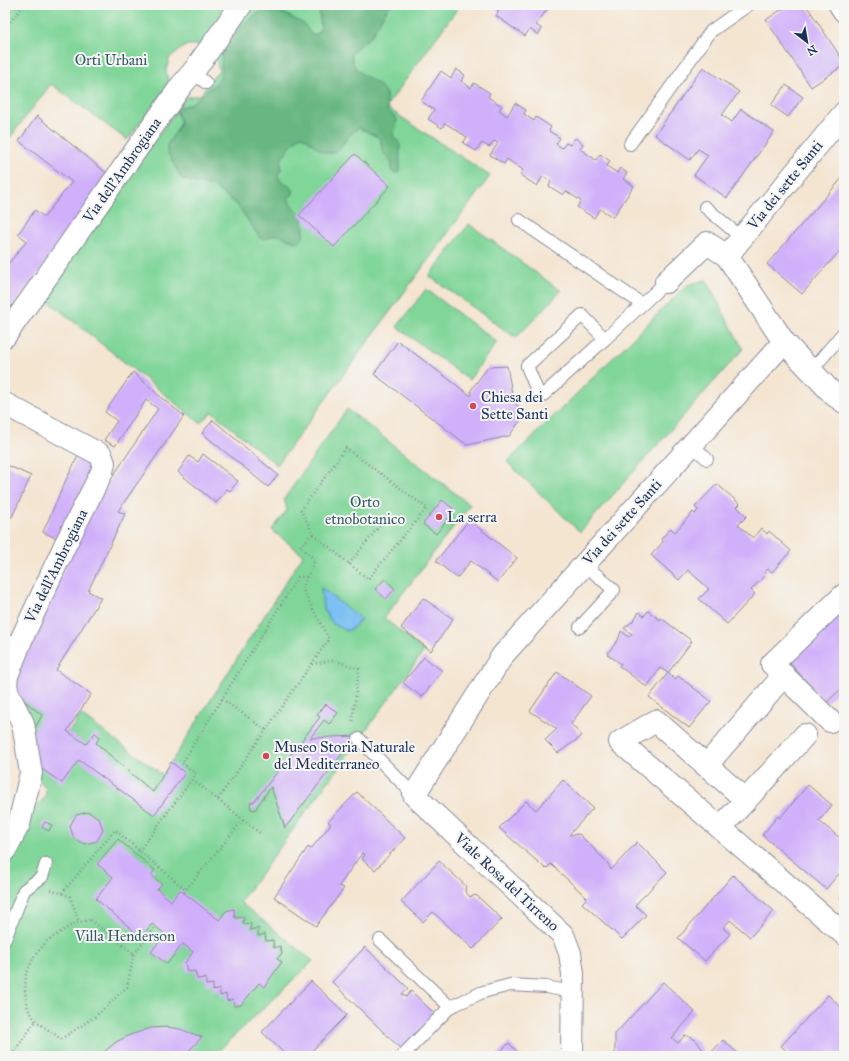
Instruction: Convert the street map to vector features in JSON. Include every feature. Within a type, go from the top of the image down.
[{"type":"street","name":"Via dell'Ambrogiana","points":[[5,336],[181,86],[200,77],[241,5]]},
{"type":"street","points":[[840,5],[844,10]]},
{"type":"street","name":"Via dei sette Santi","points":[[727,256],[844,113]]},
{"type":"street","points":[[666,282],[707,243],[727,256],[784,342],[834,395],[844,402]]},
{"type":"street","name":"Via dei sette Santi","points":[[414,795],[503,655],[584,564],[699,452],[784,342]]},
{"type":"street","name":"Via dell'Ambrogiana","points":[[5,404],[101,455],[104,463],[102,472],[65,545],[22,638],[7,676],[6,685],[8,694],[23,723],[31,773],[19,824],[5,850]]},
{"type":"street","points":[[830,721],[772,664],[844,595]]},
{"type":"street","points":[[706,766],[784,675]]},
{"type":"street","points":[[746,800],[656,721],[620,742],[844,934]]},
{"type":"street","points":[[720,828],[805,735]]},
{"type":"street","name":"Viale Rosa del Tirreno","points":[[414,795],[562,934],[570,953],[573,974],[572,1056]]},
{"type":"lane","points":[[630,144],[711,31],[748,5]]},
{"type":"lane","points":[[705,207],[742,238]]},
{"type":"lane","points":[[519,220],[642,304]]},
{"type":"lane","points":[[605,339],[582,315],[527,366],[540,398],[605,339],[666,282]]},
{"type":"lane","points":[[812,371],[841,340]]},
{"type":"lane","points":[[580,627],[614,590],[584,564]]},
{"type":"lane","points":[[359,739],[414,795]]},
{"type":"lane","points":[[5,939],[11,907],[24,890],[42,877],[46,864]]},
{"type":"lane","points":[[380,940],[450,1007]]},
{"type":"lane","points":[[402,1056],[450,1007],[483,992],[510,985],[546,987],[572,992]]},
{"type":"path","points":[[5,28],[24,5]]},
{"type":"path","points":[[346,448],[427,508],[368,579],[313,534],[301,510],[346,448]]},
{"type":"path","points":[[349,564],[389,514]]},
{"type":"path","points":[[218,799],[265,729],[329,639],[302,588],[315,560],[300,546],[313,534]]},
{"type":"path","points":[[139,851],[196,774],[182,763],[298,577],[306,577]]},
{"type":"path","points":[[312,664],[334,660],[359,669],[352,723],[359,739]]},
{"type":"path","points":[[222,699],[265,729]]},
{"type":"path","points":[[192,780],[260,833]]},
{"type":"path","points":[[62,894],[115,830],[185,891],[243,820]]},
{"type":"path","points":[[32,884],[70,896],[79,922]]},
{"type":"path","points":[[134,954],[91,920],[79,922],[70,926],[47,941],[34,957],[26,974],[25,992],[28,1009],[36,1020],[61,1039],[96,1016],[127,987],[134,954],[156,926]]},
{"type":"path","points":[[12,1056],[36,1020]]},
{"type":"green space","name":"Orti Urbani","points":[[5,5],[228,5],[200,45],[187,45],[170,57],[166,70],[169,84],[127,140],[51,84],[5,144]]},
{"type":"green space","points":[[252,5],[460,5],[386,107],[490,176],[277,465],[212,412],[200,423],[42,296],[186,97],[200,95],[219,70],[215,55]]},
{"type":"green space","points":[[320,5],[390,5],[371,36],[354,50],[351,55],[353,64],[357,69],[381,86],[384,90],[387,111],[397,119],[394,138],[398,141],[400,146],[400,171],[396,173],[391,171],[392,162],[382,152],[381,142],[378,137],[359,128],[351,134],[337,151],[333,153],[325,152],[301,136],[293,143],[284,155],[281,161],[281,170],[278,174],[279,179],[293,189],[293,194],[288,199],[293,207],[301,214],[304,229],[303,238],[299,242],[296,242],[278,235],[265,239],[260,238],[238,206],[230,199],[213,187],[182,179],[167,152],[167,145],[180,125],[180,120],[176,110],[179,107],[188,105],[195,101],[218,81],[221,74],[222,55],[225,48],[242,26],[258,13],[272,7],[304,24],[312,35],[317,34],[321,28],[319,12]]},
{"type":"green space","points":[[469,224],[561,291],[516,338],[429,276]]},
{"type":"green space","points":[[706,280],[743,349],[580,532],[507,462],[687,285]]},
{"type":"green space","points":[[426,289],[497,342],[469,380],[397,327]]},
{"type":"green space","name":"Villa Henderson","points":[[347,409],[470,505],[384,618],[424,651],[240,902],[313,961],[213,1056],[5,1056],[5,864],[16,842],[27,808],[34,808],[43,799],[46,793],[45,787],[35,778],[12,691],[42,715],[69,732],[81,715],[163,775],[303,555],[272,530],[287,510],[284,499]]},
{"type":"water","points":[[321,588],[361,619],[354,627],[347,631],[333,624],[323,609]]},
{"type":"building","points":[[491,5],[550,5],[536,25],[542,29],[538,35],[530,29],[525,36],[496,16],[499,11]]},
{"type":"building","points":[[788,5],[806,5],[844,62],[844,65],[811,87],[766,20]]},
{"type":"building","points":[[703,67],[739,92],[722,115],[732,122],[741,109],[774,132],[727,198],[694,175],[708,155],[698,149],[690,160],[655,135]]},
{"type":"building","points":[[456,69],[465,75],[461,81],[471,88],[474,83],[490,93],[488,97],[502,106],[499,110],[507,116],[515,103],[526,110],[524,114],[534,121],[536,117],[551,127],[549,131],[560,138],[556,144],[562,148],[566,143],[570,145],[575,138],[583,144],[580,149],[596,160],[600,154],[610,161],[607,166],[617,173],[620,168],[627,173],[623,179],[634,186],[613,217],[600,209],[594,218],[577,207],[581,201],[566,191],[563,195],[549,186],[551,182],[543,176],[537,186],[520,175],[523,170],[507,159],[504,164],[490,155],[498,143],[494,141],[489,147],[482,143],[476,151],[463,143],[467,137],[445,123],[442,128],[428,119],[434,110],[421,101],[441,71],[451,78]]},
{"type":"building","points":[[786,85],[803,97],[788,117],[771,105]]},
{"type":"building","points":[[37,116],[109,175],[39,272],[5,316],[5,262],[8,264],[27,241],[18,234],[35,210],[44,217],[72,182],[19,141]]},
{"type":"building","points":[[355,154],[390,186],[334,247],[299,215]]},
{"type":"building","points":[[844,176],[844,246],[802,294],[767,264]]},
{"type":"building","name":"Chiesa dei Sette Santi","points":[[398,341],[471,396],[471,390],[488,367],[507,366],[513,399],[512,401],[526,413],[509,436],[467,445],[374,374]]},
{"type":"building","points":[[133,372],[184,416],[118,511],[125,514],[88,591],[101,598],[56,670],[91,694],[67,731],[86,744],[95,733],[100,737],[96,743],[153,792],[171,762],[185,773],[154,815],[79,760],[62,783],[36,765],[33,732],[42,715],[12,691],[35,630],[97,500],[158,409],[146,400],[115,446],[104,440],[117,421],[105,412]]},
{"type":"building","points":[[213,420],[278,475],[268,487],[202,433]]},
{"type":"building","points":[[79,454],[95,464],[60,540],[43,532]]},
{"type":"building","points":[[203,454],[238,481],[230,491],[227,489],[216,503],[178,472],[189,456],[198,462]]},
{"type":"building","points":[[5,464],[31,476],[12,517],[5,514]]},
{"type":"building","points":[[717,484],[740,504],[737,507],[747,516],[738,525],[753,538],[761,528],[767,534],[769,531],[791,551],[772,572],[768,569],[764,573],[765,575],[751,590],[755,594],[727,624],[699,599],[709,589],[688,570],[679,580],[651,555],[663,542],[661,539],[671,528],[675,532],[693,512],[695,514],[698,510],[695,507]]},
{"type":"building","name":"La serra","points":[[442,500],[455,510],[436,534],[423,524]]},
{"type":"building","points":[[469,520],[517,558],[498,582],[471,561],[457,578],[436,561]]},
{"type":"building","points":[[385,579],[395,589],[386,599],[375,589]]},
{"type":"building","points":[[423,598],[453,619],[431,651],[401,628]]},
{"type":"building","points":[[844,605],[844,686],[826,703],[786,659]]},
{"type":"building","points":[[648,611],[660,620],[661,618],[692,641],[668,673],[660,668],[647,687],[619,666],[621,664],[607,654],[618,640],[621,631],[629,637],[632,634],[624,628],[633,621],[639,612],[644,616]]},
{"type":"building","points":[[424,657],[442,671],[422,697],[403,683]]},
{"type":"building","points":[[557,672],[591,696],[571,724],[582,736],[558,753],[545,740],[557,729],[530,711]]},
{"type":"building","points":[[668,673],[675,680],[678,676],[711,701],[689,728],[649,697]]},
{"type":"building","points":[[326,704],[338,713],[329,724],[324,720],[310,738],[356,736],[285,828],[271,787],[256,809],[251,809],[250,805],[251,802],[254,802],[320,717],[317,715]]},
{"type":"building","points":[[563,780],[593,808],[569,835],[579,834],[607,862],[611,870],[637,842],[667,872],[635,905],[646,915],[622,939],[582,903],[587,898],[551,864],[546,869],[499,828],[526,801],[536,810]]},
{"type":"building","points":[[808,785],[832,805],[819,821],[844,841],[844,868],[826,889],[762,835],[778,816],[780,818]]},
{"type":"building","points":[[357,792],[405,838],[375,870],[362,859],[365,855],[362,853],[339,886],[344,888],[316,926],[274,897],[308,847],[311,849],[331,824],[328,822]]},
{"type":"building","points":[[88,812],[99,818],[103,830],[97,841],[85,844],[74,839],[70,826],[76,815]]},
{"type":"building","points":[[45,822],[52,825],[49,831],[42,827]]},
{"type":"building","points":[[118,839],[155,870],[151,875],[162,884],[157,889],[171,901],[180,890],[219,920],[226,911],[234,909],[235,918],[244,917],[243,924],[251,923],[250,930],[258,928],[258,936],[265,934],[266,941],[273,940],[274,948],[280,946],[282,953],[277,959],[282,962],[264,987],[259,983],[241,1005],[234,1006],[233,999],[227,1001],[226,994],[220,996],[220,989],[213,991],[213,984],[206,985],[206,978],[197,979],[195,971],[187,972],[185,963],[193,952],[183,944],[167,964],[151,952],[165,934],[152,924],[141,937],[96,899],[113,877],[97,864]]},
{"type":"building","points":[[439,861],[466,886],[465,891],[470,897],[476,895],[502,919],[473,949],[433,912],[423,922],[401,902]]},
{"type":"building","points":[[733,875],[774,911],[750,937],[730,920],[723,928],[730,934],[705,961],[678,938]]},
{"type":"building","points":[[844,893],[844,901],[840,898]]},
{"type":"building","points":[[365,947],[408,988],[402,994],[406,997],[411,991],[438,1017],[404,1052],[332,982]]},
{"type":"building","points":[[311,981],[347,1015],[307,1056],[287,1056],[262,1032]]},
{"type":"building","points":[[663,982],[695,1012],[672,1038],[678,1043],[685,1035],[696,1040],[703,1050],[697,1056],[615,1056],[615,1034]]},
{"type":"building","points":[[828,995],[844,1010],[844,1056],[792,1056],[781,1046]]},
{"type":"building","points":[[167,1027],[180,1029],[202,1037],[184,1056],[99,1056],[116,1042],[130,1035],[151,1028]]},
{"type":"building","points":[[723,1040],[741,1056],[708,1056]]},
{"type":"building","points":[[509,1043],[521,1056],[496,1056]]},
{"type":"place","name":"Chiesa dei Sette Santi","points":[[473,406]]},
{"type":"place","name":"La serra","points":[[439,517]]},
{"type":"place","name":"Museo Storia Naturale del Mediterraneo","points":[[266,756]]},
{"type":"park label","name":"Orto etnobotanico","points":[[365,510]]}]
